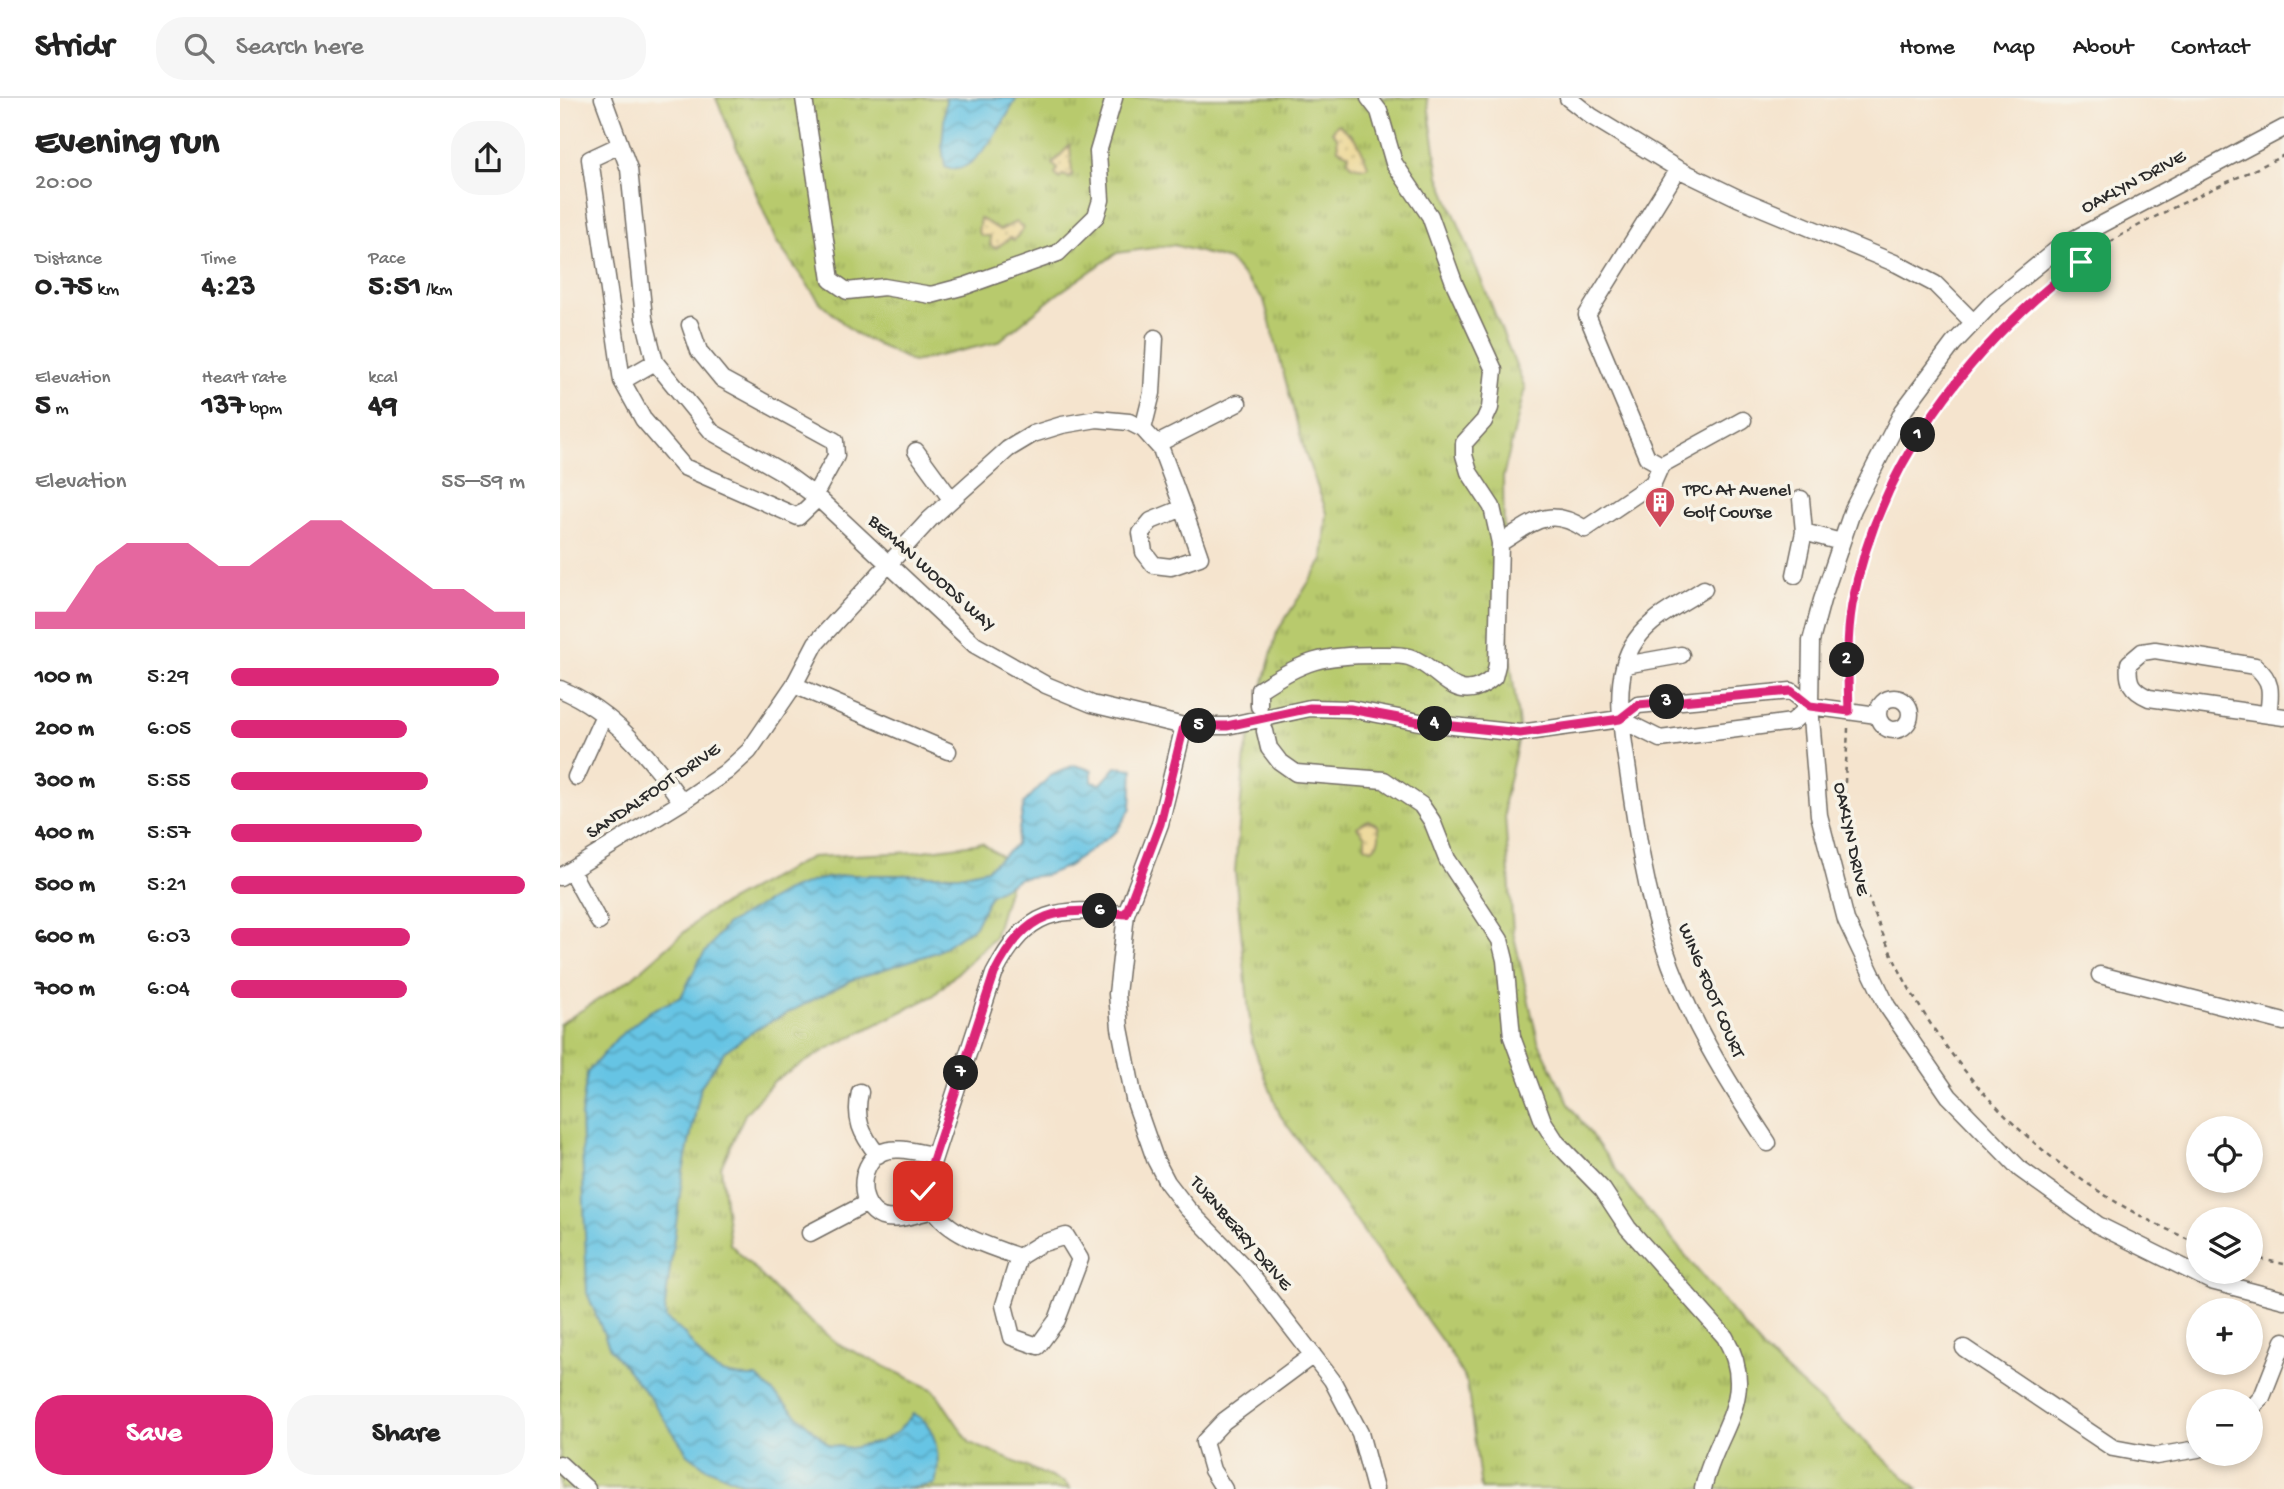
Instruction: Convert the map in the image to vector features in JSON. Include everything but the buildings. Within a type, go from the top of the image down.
[{"type":"street","name":"BEMAN WOODS WAY","points":[[603,98],[629,170],[644,318],[655,362],[712,432],[784,473],[816,497],[975,645],[1046,685],[1092,704],[1184,726],[1227,726],[1310,708],[1350,709],[1425,723],[1520,733],[1620,719],[1638,705],[1791,691],[1810,706],[1877,715]]},
{"type":"street","points":[[804,98],[831,280],[847,291],[884,287],[931,295],[965,286],[1058,253],[1087,228],[1096,216],[1101,200],[1098,152],[1115,98]]},
{"type":"street","points":[[1259,706],[1259,691],[1310,662],[1328,656],[1410,657],[1454,688],[1472,689],[1486,684],[1494,677],[1497,665],[1500,544],[1492,507],[1469,472],[1464,456],[1464,443],[1484,421],[1490,408],[1494,387],[1489,355],[1455,285],[1430,216],[1394,163],[1379,111],[1370,98]]},
{"type":"street","points":[[1568,98],[1591,116],[1678,169],[1738,198],[1897,264],[1935,284],[1973,322]]},
{"type":"street","name":"OAKLYN DRIVE","points":[[2284,128],[2062,246],[1995,300],[1953,344],[1903,411],[1853,509],[1811,642],[1810,706],[1819,814],[1846,920],[1886,1006],[1949,1096],[2020,1169],[2098,1225],[2211,1281],[2284,1300]]},
{"type":"street","points":[[620,145],[590,159],[622,381],[643,419],[684,467],[798,517],[816,497],[836,456],[835,441],[722,379],[699,351],[690,325]]},
{"type":"street","points":[[1661,465],[1647,457],[1587,315],[1678,169]]},
{"type":"street","points":[[1155,338],[1152,393],[1143,429],[1161,449],[1183,508]]},
{"type":"street","points":[[622,381],[655,362]]},
{"type":"street","points":[[1157,444],[1238,403]]},
{"type":"street","name":"SANDALFOOT DRIVE","points":[[565,874],[682,802],[726,772],[749,751],[794,685],[816,643],[887,564],[951,499],[1008,449],[1033,434],[1097,419],[1129,422],[1143,429]]},
{"type":"street","points":[[1500,544],[1542,517],[1571,519],[1585,529],[1653,483],[1661,465],[1744,420]]},
{"type":"street","points":[[916,451],[951,499]]},
{"type":"street","points":[[1795,575],[1804,532],[1801,499]]},
{"type":"street","points":[[1804,532],[1841,542]]},
{"type":"street","points":[[1625,665],[1635,640],[1655,620],[1704,589]]},
{"type":"street","points":[[2155,650],[2255,666],[2268,676],[2276,716],[2149,698],[2135,692],[2127,679],[2129,663],[2142,652],[2155,650]]},
{"type":"street","points":[[1625,665],[1681,655]]},
{"type":"street","name":"WING FOOT COURT","points":[[1625,665],[1620,719],[1639,853],[1664,947],[1700,1031],[1727,1082],[1768,1143]]},
{"type":"street","points":[[794,685],[948,751]]},
{"type":"street","points":[[560,689],[604,715],[653,761],[682,802]]},
{"type":"street","points":[[1620,719],[1660,739],[1792,722],[1810,706]]},
{"type":"street","points":[[576,777],[604,715]]},
{"type":"street","name":"TURNBERRY DRIVE","points":[[1184,726],[1160,824],[1126,914],[1117,994],[1120,1028],[1134,1099],[1155,1159],[1167,1182],[1187,1208],[1247,1270],[1332,1380],[1360,1433],[1375,1489]]},
{"type":"street","points":[[1265,731],[1269,748],[1279,761],[1296,773],[1384,780],[1421,805],[1432,821],[1447,859],[1490,919],[1506,960],[1512,1037],[1543,1121],[1556,1143],[1603,1190],[1628,1227],[1725,1337],[1735,1353],[1740,1374],[1739,1394],[1708,1468],[1703,1489]]},
{"type":"street","points":[[565,874],[599,922]]},
{"type":"street","points":[[1018,1257],[968,1238],[930,1211],[923,1191],[934,1156],[994,974],[1010,944],[1028,926],[1050,914],[1084,910],[1126,914]]},
{"type":"street","points":[[2100,975],[2284,1022]]},
{"type":"street","points":[[860,1092],[857,1121],[861,1132],[878,1155]]},
{"type":"street","points":[[930,1211],[897,1218],[882,1217],[867,1203],[863,1181],[866,1171],[878,1155],[904,1150],[934,1156]]},
{"type":"street","points":[[810,1233],[867,1203]]},
{"type":"street","points":[[1066,1236],[1080,1259],[1057,1320],[1038,1346],[1012,1337],[1004,1305],[1018,1257],[1040,1244],[1066,1236]]},
{"type":"street","points":[[2263,1394],[2284,1341]]},
{"type":"street","points":[[1964,1348],[2113,1448],[2156,1456],[2186,1451]]},
{"type":"street","points":[[1224,1489],[1212,1470],[1204,1443],[1224,1421],[1314,1355]]},
{"type":"street","points":[[560,1464],[587,1489]]},
{"type":"path","points":[[2186,1236],[2131,1211],[2086,1184],[2044,1151],[1965,1074],[1935,1034],[1891,954],[1854,855],[1847,821],[1848,640],[1859,573],[1889,490],[1941,400],[2018,313],[2081,262],[2132,230],[2284,155]]},
{"type":"path","points":[[2263,1260],[2284,1264]]},
{"type":"green space","points":[[716,98],[1427,98],[1439,176],[1525,388],[1503,477],[1505,620],[1520,733],[1504,802],[1513,932],[1538,1041],[1569,1104],[1630,1189],[1767,1354],[1918,1489],[1481,1489],[1467,1383],[1449,1351],[1280,1115],[1252,1043],[1235,871],[1245,755],[1277,632],[1323,560],[1327,513],[1305,453],[1264,300],[1229,260],[1174,245],[1117,253],[1056,295],[998,342],[913,362],[854,333],[820,302],[776,241]]},
{"type":"green space","points":[[982,843],[1015,866],[994,938],[933,996],[827,1049],[774,1081],[745,1114],[721,1167],[730,1244],[789,1304],[838,1344],[934,1390],[970,1443],[1065,1483],[1070,1489],[560,1489],[560,1024],[632,978],[705,914],[811,857],[916,852]]},
{"type":"sand","points":[[1338,124],[1358,142],[1368,166],[1365,168],[1352,166],[1348,160],[1349,154],[1338,149],[1337,137],[1332,132]]},
{"type":"sand","points":[[1070,145],[1072,175],[1070,178],[1063,175],[1059,179],[1055,174],[1058,169],[1052,164]]},
{"type":"sand","points":[[980,218],[1000,230],[1016,222],[1024,228],[1014,240],[1010,238],[996,248],[991,246],[990,236],[982,236],[978,232]]},
{"type":"sand","points":[[1368,820],[1378,825],[1379,829],[1378,841],[1372,849],[1365,846],[1365,836],[1357,827]]},
{"type":"water","points":[[946,98],[1017,98],[987,146],[966,166],[956,169],[945,167],[942,145]]},
{"type":"water","points":[[1074,765],[1092,770],[1092,782],[1101,784],[1116,767],[1133,769],[1131,808],[1117,831],[1068,866],[1046,875],[1020,878],[990,895],[975,926],[937,952],[854,979],[758,1028],[725,1051],[701,1086],[683,1172],[665,1306],[666,1319],[679,1329],[711,1367],[722,1373],[757,1377],[829,1445],[851,1448],[879,1442],[897,1432],[913,1414],[928,1426],[933,1434],[938,1465],[935,1484],[906,1489],[781,1489],[766,1484],[741,1483],[705,1467],[688,1454],[648,1395],[610,1349],[587,1293],[581,1116],[587,1073],[617,1038],[650,1011],[681,997],[700,959],[726,925],[786,891],[816,880],[848,875],[959,875],[987,869],[1016,845],[1024,803],[1050,776]]},
{"type":"place","name":"TPC At Avenel Golf Course","points":[[1660,529]]},
{"type":"route","points":[[923,1191],[994,974],[1010,944],[1028,926],[1050,914],[1084,910],[1126,914],[1160,824],[1184,726],[1227,726],[1310,708],[1350,709],[1425,723],[1520,733],[1620,719],[1638,705],[1791,691],[1810,706],[1849,711],[1847,673],[1852,606],[1872,531],[1889,490],[1941,400],[2018,313],[2048,286],[2081,262]]}]
